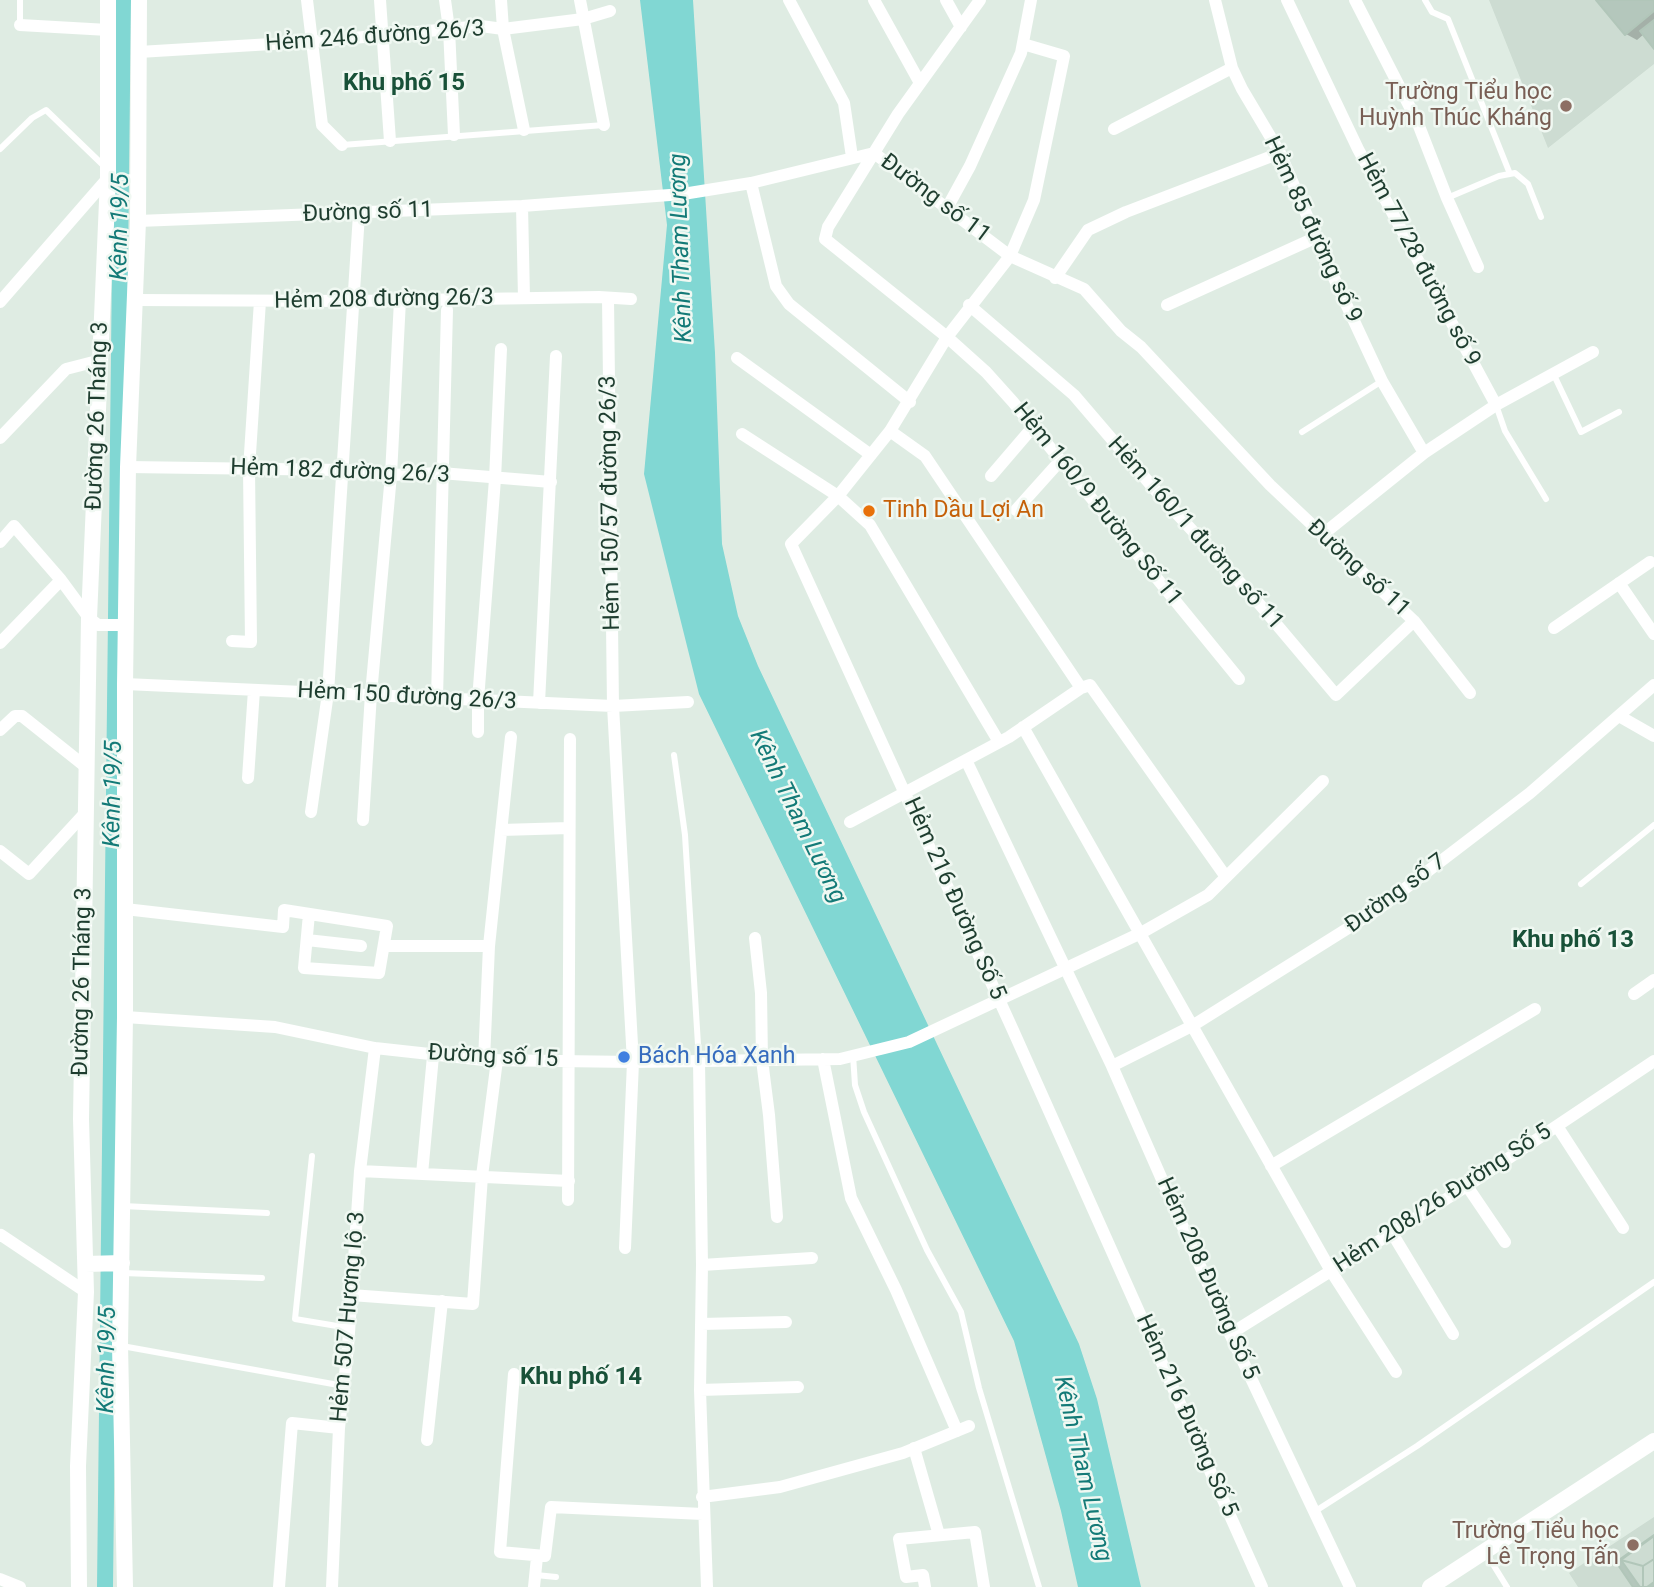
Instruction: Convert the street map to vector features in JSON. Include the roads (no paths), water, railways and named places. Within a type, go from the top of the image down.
[{"type":"street","name":"Đường 26 Tháng 3","points":[[79,1587],[78,1466],[86,1292],[91,1264],[82,1119],[86,767],[108,173],[108,0]]},
{"type":"street","name":"Đường 26 Tháng 3","points":[[125,1587],[120,1345],[125,1017],[125,684],[122,626],[136,300],[139,0]]},
{"type":"street","points":[[307,0],[322,125],[342,145]]},
{"type":"street","points":[[380,0],[390,141]]},
{"type":"street","points":[[445,0],[454,135]]},
{"type":"street","points":[[501,0],[503,29],[524,130]]},
{"type":"street","points":[[580,0],[604,125]]},
{"type":"street","points":[[789,0],[844,103],[852,158]]},
{"type":"street","points":[[874,0],[920,83]]},
{"type":"street","points":[[946,0],[961,27]]},
{"type":"street","points":[[874,153],[980,0]]},
{"type":"street","points":[[947,208],[970,166],[1021,53],[1031,0]]},
{"type":"street","name":"Hẻm 85 đường số 9","points":[[1215,0],[1232,68],[1280,153],[1382,381],[1424,453]]},
{"type":"street","name":"Hẻm 77/28 đường số 9","points":[[1287,0],[1358,149],[1496,405]]},
{"type":"street","points":[[1355,0],[1417,121],[1478,267]]},
{"type":"street","name":"Hẻm 246 đường 26/3","points":[[139,52],[310,42],[481,26],[503,29],[583,19],[610,11]]},
{"type":"street","points":[[20,25],[108,30]]},
{"type":"street","name":"Hẻm 216 Đường Số 5","points":[[1023,44],[1064,56],[1034,200],[1010,256],[969,305],[947,337],[890,431],[838,496],[790,544],[906,792],[1262,1587]]},
{"type":"street","points":[[1114,129],[1232,68]]},
{"type":"street","name":"Đường số 11","points":[[138,221],[522,206],[683,194],[751,183],[874,153],[1010,256],[1084,289],[1270,485],[1414,621],[1470,693]]},
{"type":"street","name":"Hẻm 160/9 Đường Số 11","points":[[874,153],[828,227],[825,239],[947,337],[986,372],[1239,679]]},
{"type":"street","points":[[1055,278],[1088,230],[1126,212],[1280,153]]},
{"type":"street","points":[[0,302],[108,173]]},
{"type":"street","points":[[751,183],[776,286],[789,304],[909,402]]},
{"type":"street","points":[[522,206],[524,298]]},
{"type":"street","points":[[311,812],[328,693],[359,214]]},
{"type":"street","points":[[1167,305],[1317,237]]},
{"type":"street","name":"Hẻm 150/57 đường 26/3","points":[[608,299],[614,706],[633,1062],[625,1248]]},
{"type":"street","name":"Hẻm 208 đường 26/3","points":[[136,300],[631,299]]},
{"type":"street","points":[[362,820],[391,475],[400,300]]},
{"type":"street","points":[[232,641],[251,642],[249,469],[260,301]]},
{"type":"street","name":"Hẻm 160/1 đường số 11","points":[[969,305],[1074,396],[1256,600],[1336,695],[1414,621]]},
{"type":"street","points":[[437,698],[447,310]]},
{"type":"street","points":[[478,732],[478,700],[495,479],[500,349]]},
{"type":"street","points":[[1322,535],[1424,453],[1496,405],[1593,352]]},
{"type":"street","points":[[538,703],[556,356]]},
{"type":"street","points":[[737,358],[871,455]]},
{"type":"street","points":[[0,438],[66,369],[101,360]]},
{"type":"street","points":[[991,476],[1033,427]]},
{"type":"street","points":[[890,431],[925,456],[1086,686],[1226,877]]},
{"type":"street","points":[[742,434],[838,496],[870,525],[999,742]]},
{"type":"street","points":[[1016,510],[1060,461]]},
{"type":"street","name":"Hẻm 182 đường 26/3","points":[[128,467],[344,470],[391,475],[441,473],[551,482]]},
{"type":"street","points":[[0,542],[14,526],[93,622],[122,626]]},
{"type":"street","points":[[1554,628],[1650,562]]},
{"type":"street","points":[[0,643],[61,580]]},
{"type":"street","points":[[1619,583],[1654,634]]},
{"type":"street","name":"Hẻm 150 đường 26/3","points":[[125,684],[614,706],[688,702]]},
{"type":"street","name":"Đường số 7","points":[[1112,1066],[1192,1026],[1345,931],[1410,886],[1530,793],[1654,685]]},
{"type":"street","points":[[849,822],[999,742],[1086,686]]},
{"type":"street","points":[[247,778],[254,690]]},
{"type":"street","points":[[0,730],[15,716],[22,716],[86,767]]},
{"type":"street","points":[[1619,716],[1654,736]]},
{"type":"street","points":[[1023,727],[1331,1271],[1396,1372]]},
{"type":"street","points":[[351,1294],[473,1304],[491,1060],[489,946],[511,737]]},
{"type":"street","points":[[568,1200],[569,739]]},
{"type":"street","name":"Hẻm 208 Đường Số 5","points":[[966,760],[1112,1066],[1230,1334],[1350,1587]]},
{"type":"street","points":[[858,1054],[909,1042],[1141,933],[1208,895],[1323,781]]},
{"type":"street","points":[[0,851],[29,874],[86,813]]},
{"type":"street","points":[[501,830],[569,828]]},
{"type":"street","points":[[125,909],[283,927],[284,910],[310,914],[387,926],[379,973],[304,968],[310,914]]},
{"type":"street","points":[[755,938],[761,993],[762,1060],[777,1217]]},
{"type":"street","points":[[307,940],[361,946]]},
{"type":"street","points":[[384,946],[489,946]]},
{"type":"street","points":[[1634,994],[1654,980]]},
{"type":"street","points":[[1271,1166],[1535,1009]]},
{"type":"street","name":"Đường số 15","points":[[125,1017],[275,1027],[375,1048],[491,1060],[633,1062],[840,1059],[858,1054]]},
{"type":"street","name":"Hẻm 507 Hương lộ 3","points":[[336,1587],[339,1428],[360,1171],[375,1048]]},
{"type":"street","points":[[422,1174],[433,1056]]},
{"type":"street","points":[[702,1497],[780,1487],[914,1448],[963,1428],[851,1198],[823,1059]]},
{"type":"street","points":[[699,1061],[702,1265],[700,1390],[707,1587]]},
{"type":"street","name":"Hẻm 208/26 Đường Số 5","points":[[1230,1334],[1467,1186],[1654,1061]]},
{"type":"street","points":[[1557,1126],[1623,1228]]},
{"type":"street","points":[[360,1171],[569,1181]]},
{"type":"street","points":[[1467,1186],[1505,1242]]},
{"type":"street","points":[[1392,1233],[1453,1334]]},
{"type":"street","points":[[0,1235],[86,1292]]},
{"type":"street","points":[[702,1265],[812,1258]]},
{"type":"street","points":[[91,1264],[120,1266]]},
{"type":"street","points":[[428,1440],[442,1301]]},
{"type":"street","points":[[701,1324],[786,1322]]},
{"type":"street","points":[[514,1374],[499,1552],[545,1556],[551,1507],[703,1514]]},
{"type":"street","points":[[700,1390],[798,1387]]},
{"type":"street","points":[[279,1587],[292,1423],[339,1428]]},
{"type":"street","points":[[1430,1587],[1654,1441]]},
{"type":"street","points":[[914,1448],[939,1535]]},
{"type":"street","points":[[924,1581],[906,1577],[899,1539],[975,1532],[985,1587]]},
{"type":"street","points":[[535,1581],[537,1557]]},
{"type":"street","points":[[0,1579],[20,1587]]},
{"type":"lane","points":[[20,0],[20,25]]},
{"type":"lane","points":[[1425,0],[1432,12],[1446,16],[1452,27],[1510,174]]},
{"type":"lane","points":[[0,149],[33,118],[46,110],[108,173],[136,177]]},
{"type":"lane","points":[[342,145],[604,125]]},
{"type":"lane","points":[[1447,198],[1499,176],[1515,173],[1528,184],[1541,217]]},
{"type":"lane","points":[[1553,373],[1581,432],[1619,412]]},
{"type":"lane","points":[[1302,432],[1382,381]]},
{"type":"lane","points":[[1496,405],[1506,431],[1546,499]]},
{"type":"lane","points":[[674,755],[685,835],[699,1061]]},
{"type":"lane","points":[[1581,884],[1654,825]]},
{"type":"lane","points":[[858,1054],[855,1085],[864,1112],[927,1250],[961,1312],[979,1388],[1039,1587]]},
{"type":"lane","points":[[312,1156],[295,1319],[349,1328]]},
{"type":"lane","points":[[122,1206],[267,1213]]},
{"type":"lane","points":[[120,1266],[262,1278]]},
{"type":"lane","points":[[1313,1512],[1417,1446],[1654,1282]]},
{"type":"lane","points":[[120,1345],[344,1386]]},
{"type":"lane","points":[[1485,1551],[1507,1587]]},
{"type":"lane","points":[[535,1581],[556,1577]]},
{"type":"water","name":"Kênh Tham Lương","points":[[640,0],[693,0],[715,353],[722,544],[738,616],[758,666],[1079,1344],[1097,1399],[1141,1587],[1078,1587],[1061,1511],[1014,1341],[699,694],[644,474],[667,225]]},
{"type":"waterway","name":"Kênh 19/5","points":[[105,1587],[123,0]]},
{"type":"place","name":"Trường Tiểu học Huỳnh Thúc Kháng","points":[[1566,106]]},
{"type":"place","name":"Tinh Dầu Lợi An","points":[[869,511]]},
{"type":"place","name":"Bách Hóa Xanh","points":[[624,1057]]},
{"type":"place","name":"Trường Tiểu học Lê Trọng Tấn","points":[[1633,1545]]},
{"type":"district","name":"Khu phố 15","points":[[404,84]]},
{"type":"district","name":"Khu phố 13","points":[[1573,941]]},
{"type":"district","name":"Khu phố 14","points":[[581,1378]]}]
